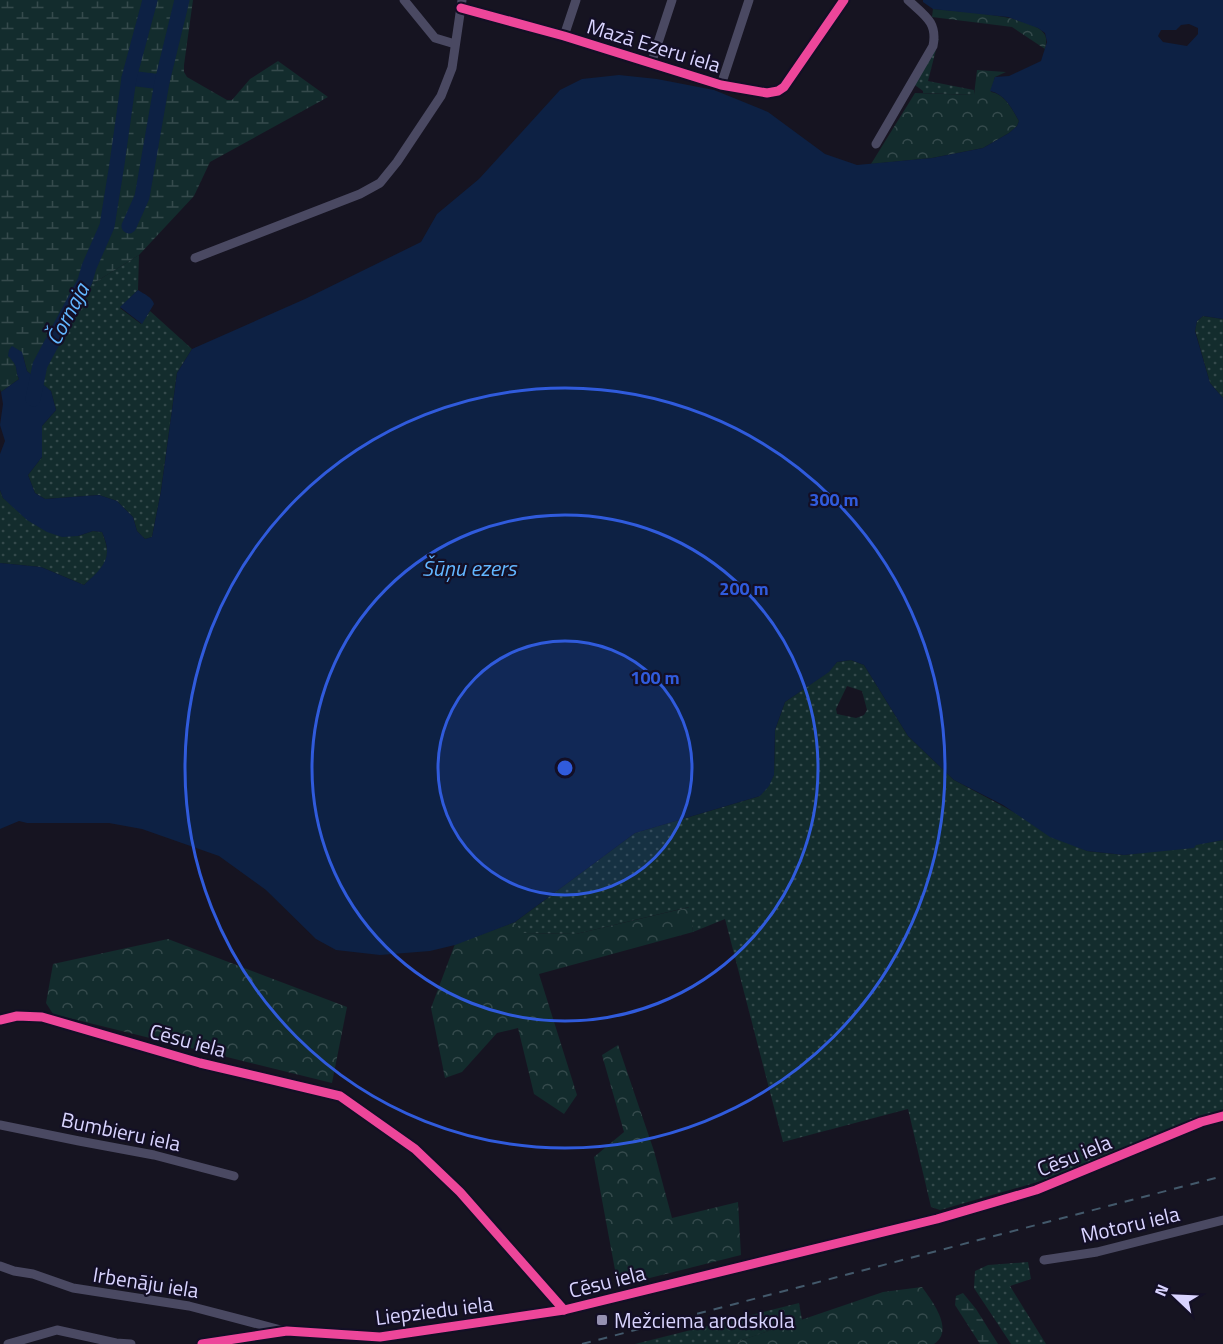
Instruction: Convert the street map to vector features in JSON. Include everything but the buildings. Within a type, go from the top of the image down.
[{"type":"street","points":[[404,0],[435,38],[455,44]]},
{"type":"street","points":[[564,36],[576,0]]},
{"type":"street","points":[[651,64],[672,0]]},
{"type":"street","points":[[721,85],[749,0]]},
{"type":"street","name":"Mazā Ezeru iela","points":[[195,258],[360,194],[380,183],[397,162],[441,96],[452,68],[462,4],[721,85],[767,93],[784,87],[844,0]]},
{"type":"street","points":[[876,144],[933,46],[935,38],[934,27],[928,18],[908,0]]},
{"type":"street","name":"Cēsu iela","points":[[0,1020],[17,1016],[42,1017],[200,1063],[340,1096],[415,1149],[460,1192],[564,1310],[937,1219],[1036,1190],[1201,1122],[1223,1116]]},
{"type":"street","name":"Bumbieru iela","points":[[0,1125],[154,1155],[234,1176]]},
{"type":"street","name":"Motoru iela","points":[[1044,1260],[1097,1252],[1223,1220]]},
{"type":"street","name":"Irbenāju iela","points":[[0,1266],[33,1274],[73,1288],[189,1306],[287,1331]]},
{"type":"street","name":"Liepziedu iela","points":[[202,1344],[287,1331],[380,1337],[564,1310]]},
{"type":"street","points":[[8,1344],[57,1330],[131,1344]]},
{"type":"green space","points":[[0,0],[193,0],[184,65],[187,77],[227,100],[232,100],[250,79],[278,61],[328,97],[210,162],[194,196],[139,255],[89,286],[46,364],[43,385],[27,371],[23,356],[14,362],[19,379],[1,392],[0,389]]},
{"type":"green space","points":[[933,9],[994,15],[1027,23],[1038,28],[1045,35],[1045,49],[1012,27],[932,17]]},
{"type":"green space","points":[[939,38],[928,81],[974,90],[974,95],[923,93],[915,85]]},
{"type":"green space","points":[[977,70],[1006,72],[995,77],[991,92],[996,93],[1008,103],[1019,121],[1017,126],[983,148],[932,158],[871,164],[915,93],[974,95]]},
{"type":"green space","points":[[139,255],[138,290],[120,308],[141,324],[150,311],[192,349],[177,373],[161,491],[152,537],[145,539],[137,531],[133,517],[117,501],[99,495],[45,499],[35,493],[28,475],[42,457],[42,426],[56,410],[51,391],[43,385],[46,364],[89,286]]},
{"type":"green space","points":[[1203,316],[1223,319],[1223,398],[1210,383],[1195,330],[1197,321]]},
{"type":"green space","points":[[0,490],[3,498],[78,536],[93,531],[102,532],[107,556],[102,568],[84,585],[41,567],[0,563]]},
{"type":"green space","points":[[851,660],[864,665],[908,736],[954,780],[1087,851],[1124,855],[1223,840],[1223,1111],[1200,1117],[1041,1181],[940,1210],[931,1207],[908,1109],[783,1142],[725,919],[693,932],[689,907],[576,934],[521,933],[515,922],[635,833],[760,796],[774,775],[775,730],[785,702],[828,672],[837,662]],"holes":[[[847,686],[862,691],[867,710],[864,715],[856,718],[837,714],[836,709]]]},
{"type":"green space","points":[[690,907],[693,932],[539,974],[577,1095],[564,1114],[534,1094],[518,1028],[497,1033],[462,1072],[445,1078],[431,1008],[455,944],[515,922],[522,933],[576,934]]},
{"type":"green space","points":[[168,939],[347,1007],[332,1083],[53,1014],[46,1003],[53,964]]},
{"type":"green space","points":[[618,1045],[654,1151],[672,1218],[738,1202],[741,1255],[618,1286],[594,1157],[624,1132],[602,1055]]},
{"type":"green space","points":[[1028,1262],[1031,1279],[1010,1286],[1046,1344],[1011,1344],[974,1288],[975,1271],[988,1265]]},
{"type":"green space","points":[[922,1287],[936,1307],[942,1324],[940,1338],[934,1344],[735,1344],[883,1292]]},
{"type":"green space","points":[[963,1293],[998,1344],[980,1344],[955,1305],[956,1296]]},
{"type":"green space","points":[[799,1303],[802,1320],[735,1344],[635,1344]]},
{"type":"water","name":"Šūņu ezers","points":[[923,0],[1223,0],[1223,319],[1203,316],[1197,321],[1195,331],[1210,383],[1223,398],[1223,840],[1196,845],[1194,848],[1124,855],[1087,851],[1050,837],[1003,805],[954,780],[908,736],[864,665],[851,660],[837,662],[829,672],[785,702],[775,730],[774,775],[769,786],[760,796],[635,833],[515,922],[455,945],[430,951],[380,955],[336,950],[316,939],[266,890],[219,856],[142,829],[109,823],[27,823],[19,821],[0,829],[0,563],[41,567],[84,585],[97,573],[107,556],[102,532],[93,531],[78,536],[62,537],[47,532],[27,520],[3,498],[0,490],[0,454],[5,441],[0,425],[3,404],[1,392],[19,379],[15,366],[8,356],[12,346],[22,352],[27,371],[51,391],[56,410],[42,426],[42,457],[28,475],[35,493],[45,499],[99,495],[117,501],[133,517],[137,531],[145,539],[152,537],[161,491],[177,373],[192,349],[305,299],[421,242],[437,214],[479,179],[560,90],[582,79],[619,75],[657,79],[714,90],[768,112],[825,154],[857,165],[932,158],[983,148],[1009,133],[1019,121],[1004,99],[990,91],[995,77],[1009,76],[1041,61],[1047,42],[1045,33],[1038,28],[1008,17],[933,9]],"holes":[[[1189,24],[1198,28],[1198,34],[1187,46],[1163,42],[1158,36],[1161,30],[1176,30],[1181,25]]]},
{"type":"water","points":[[138,290],[150,298],[154,304],[142,324],[120,307]]},
{"type":"waterway","name":"Čornaja","points":[[33,399],[40,365],[85,281],[107,226],[129,78],[150,0]]},
{"type":"waterway","points":[[129,226],[142,197],[162,82],[182,0]]},
{"type":"waterway","points":[[129,78],[162,82]]},
{"type":"railway","points":[[582,1344],[1223,1176]]},
{"type":"cycle path","points":[[461,8],[564,36],[721,85],[767,93],[784,87],[844,0]]},
{"type":"cycle path","points":[[0,1020],[17,1016],[42,1017],[200,1063],[340,1096],[415,1149],[460,1192],[564,1310]]},
{"type":"cycle path","points":[[202,1344],[287,1331],[380,1337],[564,1310],[937,1219],[1036,1190],[1201,1122],[1223,1116]]},
{"type":"place","name":"Mežciema arodskola","points":[[602,1320]]}]
